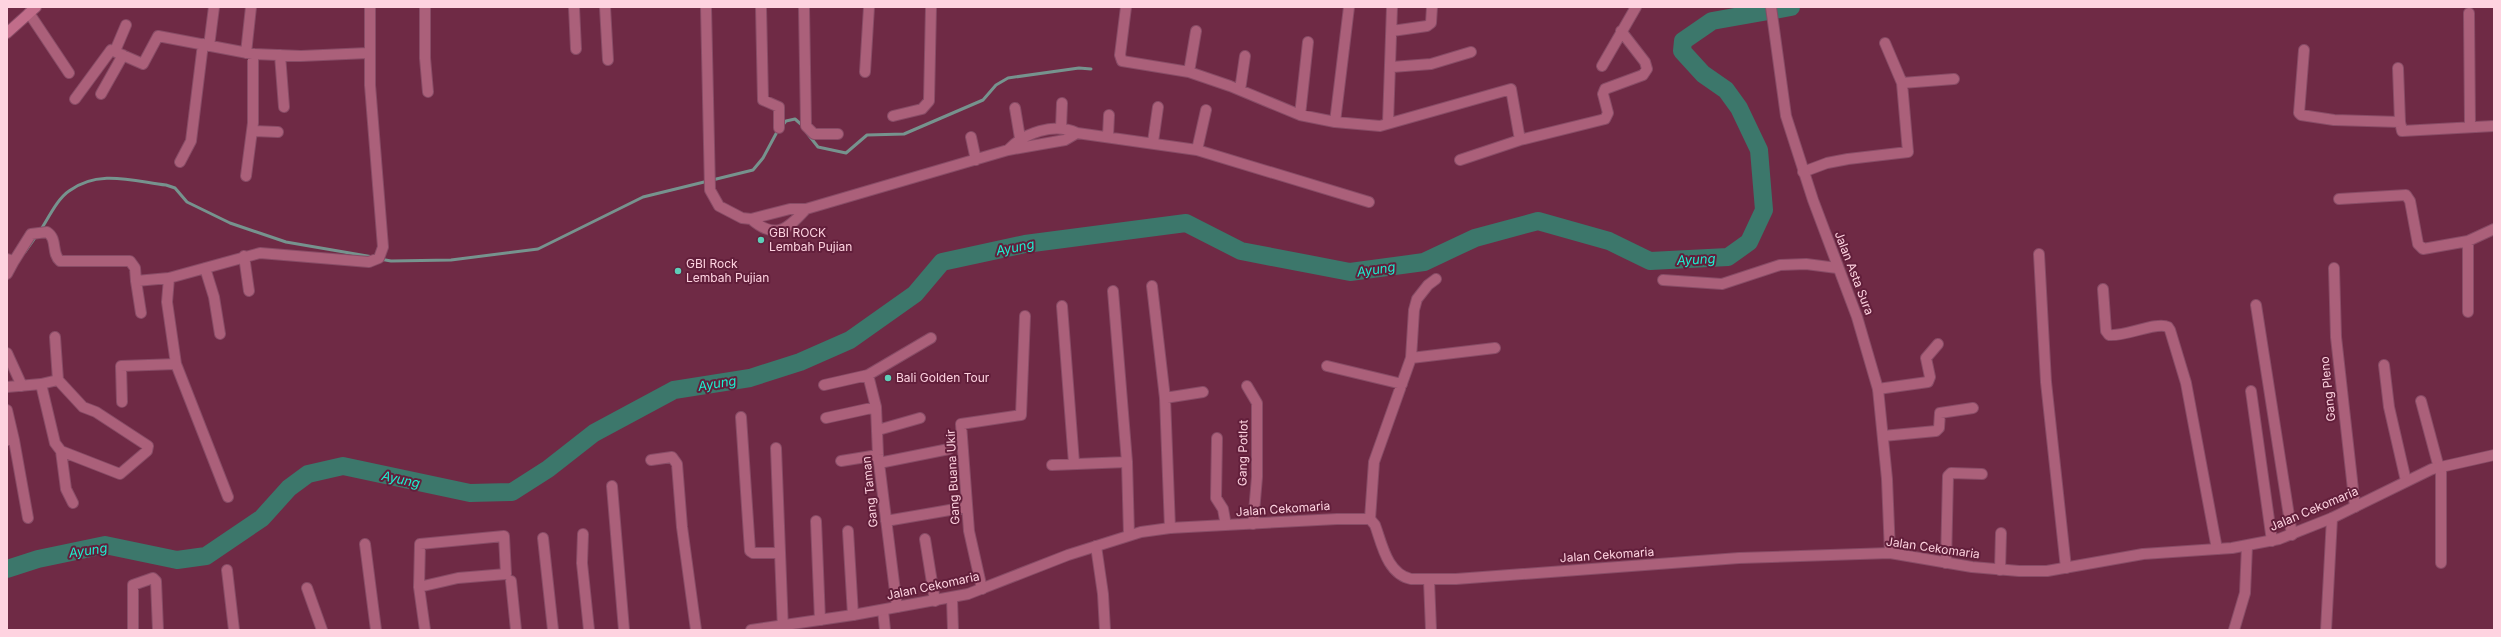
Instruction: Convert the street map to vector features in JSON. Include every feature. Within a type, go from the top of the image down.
[{"type":"main road","points":[[7,33],[33,10]]},
{"type":"street","points":[[180,162],[191,141],[206,45],[214,7]]},
{"type":"street","points":[[246,176],[252,131],[250,53],[251,7]]},
{"type":"street","points":[[136,281],[168,278],[244,256],[260,253],[369,262],[375,261],[381,254],[383,246],[374,158],[368,53],[370,7]]},
{"type":"street","points":[[425,7],[425,58],[428,92]]},
{"type":"street","points":[[574,7],[576,49]]},
{"type":"street","points":[[605,7],[608,60]]},
{"type":"street","points":[[706,7],[710,190],[713,199],[724,210],[742,218],[751,219],[790,209],[806,209],[1008,150],[1065,140],[1077,133]]},
{"type":"street","points":[[761,7],[763,100],[778,105],[779,128]]},
{"type":"street","points":[[804,7],[806,126],[814,134],[838,134]]},
{"type":"street","points":[[865,72],[869,7]]},
{"type":"street","points":[[893,116],[922,108],[929,101],[931,7]]},
{"type":"street","points":[[1126,7],[1120,55],[1122,61],[1190,72],[1240,90],[1300,115],[1335,122],[1380,126],[1511,89],[1520,140]]},
{"type":"street","points":[[1335,122],[1349,7]]},
{"type":"street","points":[[1388,123],[1392,67],[1392,7]]},
{"type":"street","points":[[1392,31],[1427,26],[1431,23],[1432,7]]},
{"type":"street","points":[[1602,66],[1636,7]]},
{"type":"street","name":"Jalan Asta Sura","points":[[1771,7],[1782,95],[1803,172],[1837,268],[1857,317],[1878,389],[1883,436],[1890,553]]},
{"type":"street","points":[[33,10],[69,73]]},
{"type":"street","points":[[2469,13],[2470,127]]},
{"type":"street","points":[[101,94],[119,52],[126,25]]},
{"type":"street","points":[[1190,72],[1196,31]]},
{"type":"street","points":[[1460,160],[1520,140],[1589,124],[1608,116],[1603,94],[1605,89],[1643,75],[1647,69],[1645,62],[1621,31]]},
{"type":"street","points":[[74,99],[110,51],[119,52],[144,64],[158,36],[250,53],[280,55],[368,53]]},
{"type":"street","points":[[1300,115],[1308,42]]},
{"type":"street","points":[[1803,172],[1827,163],[1841,160],[1908,152],[1902,83],[1885,43]]},
{"type":"street","points":[[2304,50],[2298,98],[2299,112],[2302,115],[2334,120],[2400,122]]},
{"type":"street","points":[[1392,67],[1431,64],[1470,52]]},
{"type":"street","points":[[280,55],[284,107]]},
{"type":"street","points":[[1240,90],[1245,56]]},
{"type":"street","points":[[2398,68],[2400,122],[2401,129],[2404,132],[2494,126]]},
{"type":"street","points":[[1902,83],[1954,79]]},
{"type":"street","points":[[1061,128],[1062,103]]},
{"type":"street","points":[[1154,142],[1158,107]]},
{"type":"street","points":[[1015,108],[1020,138]]},
{"type":"street","points":[[1197,150],[1206,110]]},
{"type":"street","points":[[1108,136],[1109,115]]},
{"type":"street","points":[[1008,150],[1020,138],[1036,132],[1061,128],[1077,133],[1154,142],[1197,150],[1369,202]]},
{"type":"street","points":[[252,131],[278,132]]},
{"type":"street","points":[[971,137],[976,160]]},
{"type":"street","points":[[2339,200],[2406,195],[2410,201],[2420,248],[2424,249],[2468,241],[2494,229]]},
{"type":"street","points":[[751,219],[763,230],[771,231],[792,224],[806,209]]},
{"type":"street","points":[[7,274],[11,260],[31,234],[47,232],[53,239],[55,256],[60,261],[130,261],[134,268],[141,313]]},
{"type":"street","points":[[2468,241],[2468,312]]},
{"type":"street","points":[[2039,254],[2046,382],[2066,568]]},
{"type":"street","points":[[244,256],[249,291]]},
{"type":"street","points":[[1663,280],[1722,284],[1780,265],[1806,264],[1837,268]]},
{"type":"street","points":[[205,268],[214,297],[220,334]]},
{"type":"street","name":"Gang Pleno","points":[[2334,268],[2336,337],[2355,507]]},
{"type":"street","points":[[168,278],[166,302],[176,364],[228,497]]},
{"type":"street","points":[[1370,520],[1374,462],[1410,358],[1414,310],[1417,299],[1428,285],[1436,279]]},
{"type":"street","points":[[1152,286],[1165,398],[1170,528]]},
{"type":"street","points":[[2104,289],[2106,331],[2109,335],[2136,332],[2162,325],[2168,327],[2170,330],[2186,384],[2216,549]]},
{"type":"street","points":[[1113,291],[1127,462],[1130,535]]},
{"type":"street","points":[[2256,305],[2292,535]]},
{"type":"street","points":[[1062,306],[1074,463]]},
{"type":"street","name":"Gang Buana Ukir","points":[[982,589],[971,543],[961,424],[1021,415],[1025,316]]},
{"type":"street","points":[[55,337],[58,380],[83,407],[96,412],[148,447],[147,451],[120,474],[60,451]]},
{"type":"street","points":[[824,385],[868,375],[931,338]]},
{"type":"street","points":[[1878,389],[1928,382],[1930,376],[1926,358],[1938,344]]},
{"type":"street","points":[[1410,358],[1495,348]]},
{"type":"street","points":[[7,353],[22,386]]},
{"type":"street","points":[[122,402],[121,366],[176,364]]},
{"type":"street","points":[[2384,365],[2390,407],[2406,481]]},
{"type":"street","points":[[1328,366],[1402,384]]},
{"type":"street","name":"Gang Taman","points":[[868,375],[876,408],[879,459],[897,607]]},
{"type":"street","points":[[7,387],[41,384],[58,380]]},
{"type":"street","points":[[41,384],[55,443],[60,451],[66,489],[73,503]]},
{"type":"street","name":"Gang Potlot","points":[[1247,386],[1257,402],[1257,477],[1253,524]]},
{"type":"street","points":[[2250,391],[2272,541]]},
{"type":"street","points":[[1165,398],[1203,392]]},
{"type":"street","points":[[2421,401],[2440,468],[2441,563]]},
{"type":"street","points":[[826,418],[876,408]]},
{"type":"street","points":[[1883,436],[1936,431],[1939,428],[1940,413],[1973,408]]},
{"type":"street","points":[[7,410],[10,440],[28,518]]},
{"type":"street","points":[[741,417],[750,551],[753,553],[780,553]]},
{"type":"street","points":[[878,430],[920,418]]},
{"type":"street","points":[[1218,438],[1216,498],[1222,510],[1225,523]]},
{"type":"street","points":[[776,448],[783,627]]},
{"type":"street","points":[[841,461],[879,459],[949,449]]},
{"type":"street","name":"Jalan Cekomaria","points":[[751,630],[783,627],[952,598],[982,589],[1096,546],[1130,535],[1170,528],[1225,523],[1253,524],[1337,519],[1370,520],[1375,525],[1392,567],[1398,574],[1404,578],[1429,580],[1739,558],[1890,553],[1946,563],[2000,570],[2033,572],[2066,568],[2143,554],[2247,546],[2272,541],[2292,535],[2332,518],[2406,481],[2440,468],[2494,455]]},
{"type":"street","points":[[651,460],[672,456],[677,464],[682,527],[696,630]]},
{"type":"street","points":[[1052,465],[1127,462]]},
{"type":"street","points":[[1946,563],[1948,476],[1951,473],[1982,474]]},
{"type":"street","points":[[612,486],[624,630]]},
{"type":"street","points":[[886,521],[967,507]]},
{"type":"street","points":[[2326,630],[2332,518]]},
{"type":"street","points":[[816,521],[820,620]]},
{"type":"street","points":[[848,531],[853,615]]},
{"type":"street","points":[[2000,570],[2001,533]]},
{"type":"street","points":[[582,534],[582,563],[589,630]]},
{"type":"street","points":[[419,587],[435,585],[458,578],[506,574],[504,536],[420,544],[419,587],[425,630]]},
{"type":"street","points":[[544,538],[554,630]]},
{"type":"street","points":[[925,539],[935,601]]},
{"type":"street","points":[[365,544],[376,630]]},
{"type":"street","points":[[1096,546],[1104,594],[1105,630]]},
{"type":"street","points":[[2234,630],[2246,593],[2247,546]]},
{"type":"street","points":[[227,570],[234,630]]},
{"type":"street","points":[[133,630],[133,584],[153,578],[156,581],[158,630]]},
{"type":"street","points":[[511,580],[516,630]]},
{"type":"street","points":[[1429,580],[1431,630]]},
{"type":"street","points":[[307,588],[322,630]]},
{"type":"street","points":[[952,598],[953,630]]},
{"type":"street","points":[[883,610],[885,630]]},
{"type":"waterway","name":"Ayung","points":[[7,569],[38,559],[105,545],[177,560],[206,556],[262,518],[289,488],[308,474],[343,466],[470,493],[512,492],[548,469],[594,433],[674,390],[750,378],[800,362],[850,340],[915,294],[942,262],[1025,244],[1186,223],[1241,251],[1350,272],[1424,262],[1475,238],[1538,221],[1609,241],[1650,261],[1728,257],[1749,242],[1764,210],[1759,150],[1739,108],[1726,90],[1703,74],[1682,51],[1683,41],[1712,21],[1791,7]]},
{"type":"waterway","points":[[807,133],[818,147],[846,153],[867,135],[904,134],[983,100],[996,85],[1008,78],[1079,68],[1091,69]]},
{"type":"waterway","points":[[782,126],[786,121],[795,119],[803,126]]},
{"type":"waterway","points":[[380,259],[391,261],[451,260],[538,249],[643,197],[753,170],[763,158],[778,130]]},
{"type":"waterway","points":[[40,231],[57,204],[69,191],[80,184],[92,180],[116,178],[166,185],[175,188],[187,202],[230,223],[286,242],[373,257]]},
{"type":"waterway","points":[[25,252],[37,235]]},
{"type":"place","name":"GBI ROCK Lembah Pujian","points":[[761,240]]},
{"type":"place","name":"GBI Rock Lembah Pujian","points":[[678,271]]},
{"type":"place","name":"Bali Golden Tour","points":[[888,378]]}]
